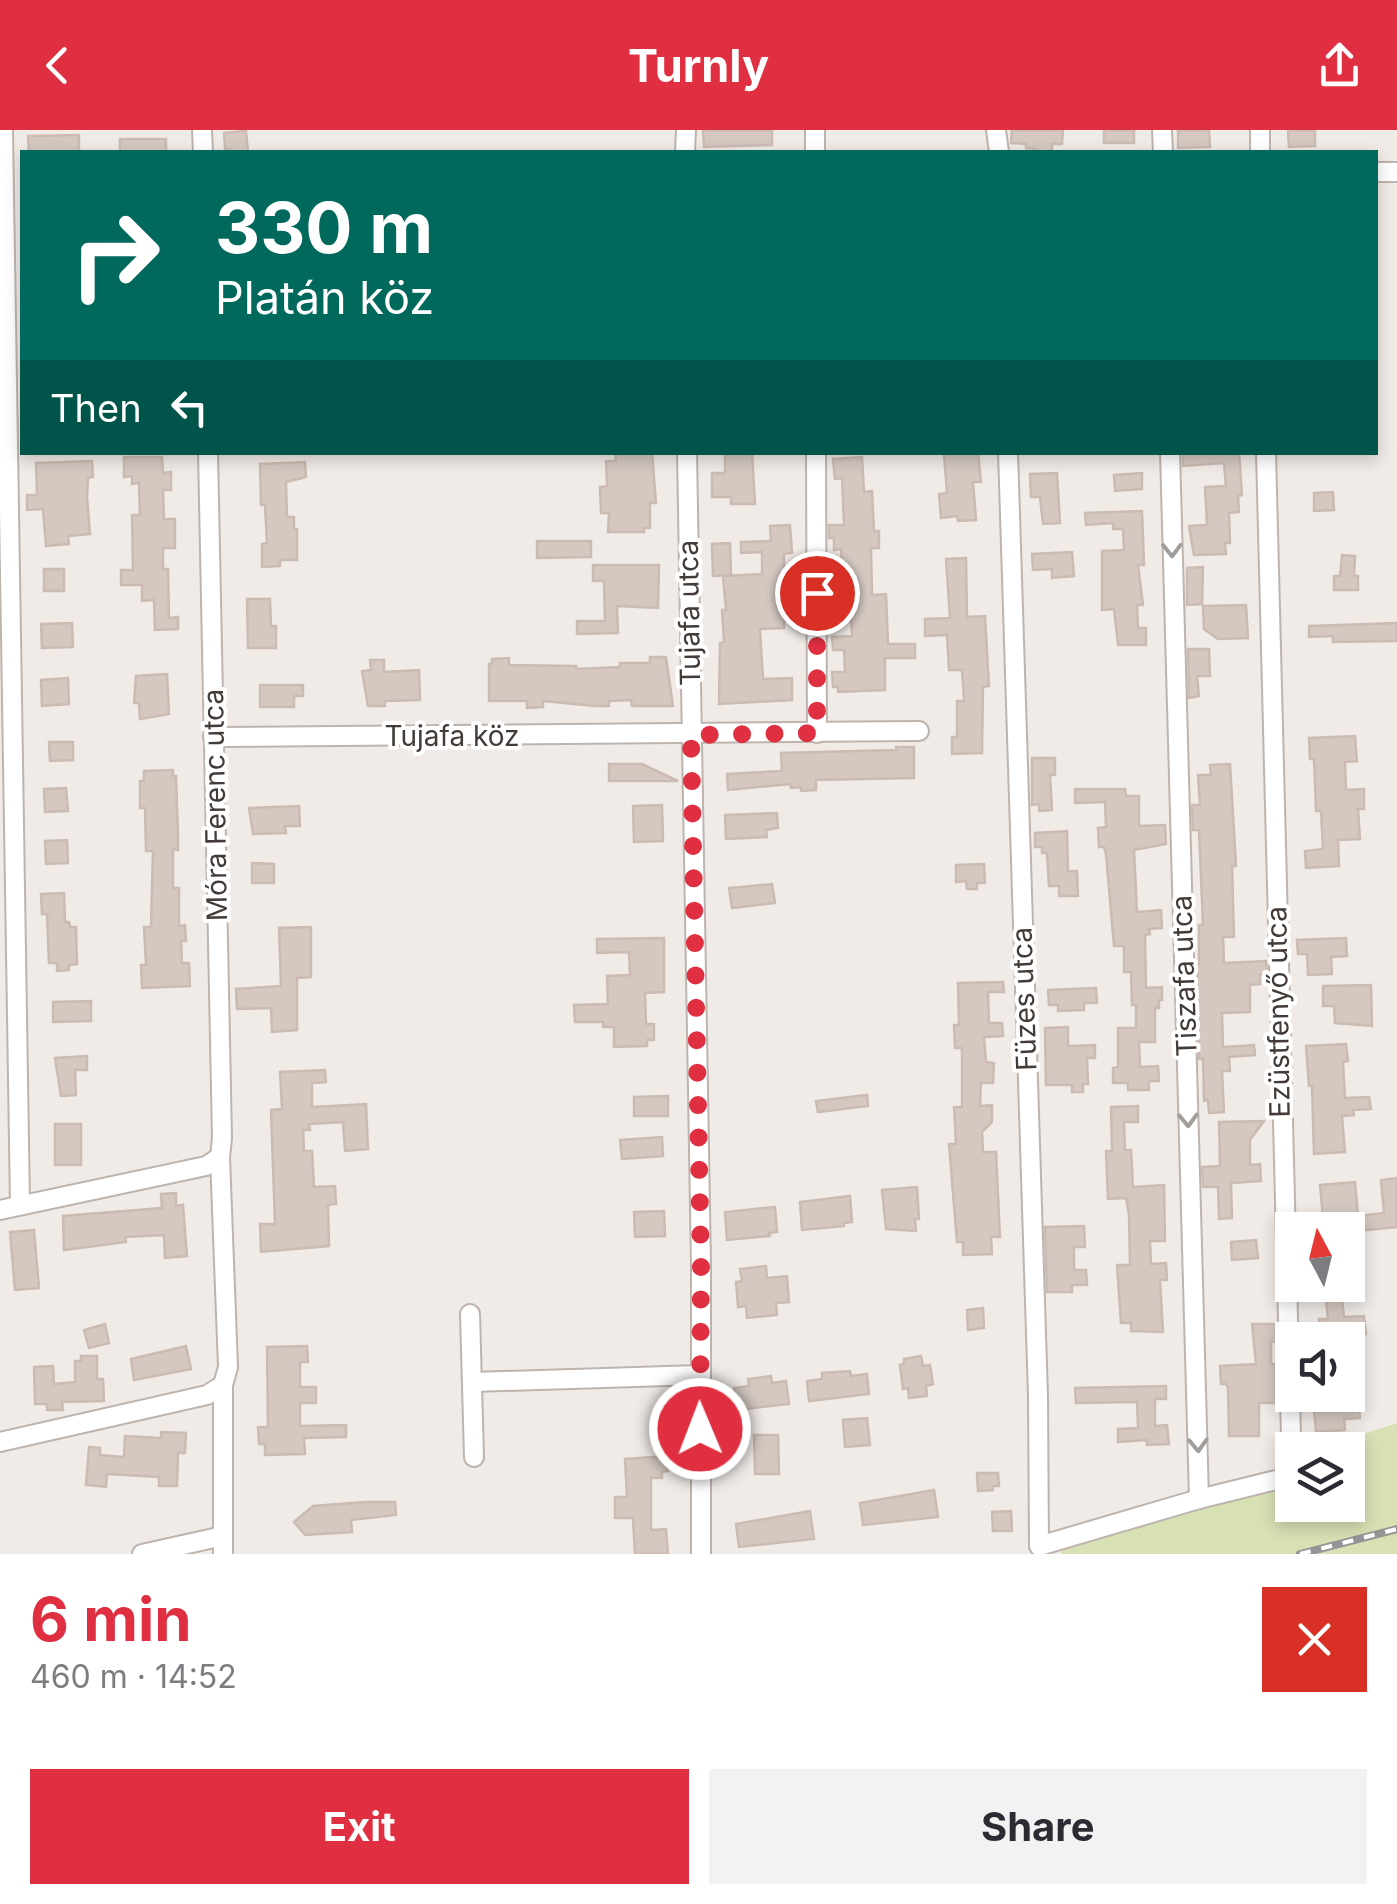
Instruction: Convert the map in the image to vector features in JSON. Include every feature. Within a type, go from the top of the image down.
[{"type":"street","points":[[3,130],[20,1205]]},
{"type":"street","name":"Móra Ferenc utca","points":[[208,455],[220,1157],[228,1367],[223,1386],[223,1545]]},
{"type":"street","name":"Tujafa utca","points":[[687,455],[701,1265],[701,1554]]},
{"type":"street","points":[[816,455],[817,733]]},
{"type":"street","name":"Füzes utca","points":[[1008,455],[1038,1396],[1039,1550],[1199,1499]]},
{"type":"street","name":"Tiszafa utca","points":[[1170,455],[1199,1499]]},
{"type":"street","name":"Ezüstfenyő utca","points":[[1199,1499],[1292,1476],[1266,455]]},
{"type":"street","name":"Tujafa köz","points":[[213,737],[920,731]]},
{"type":"street","points":[[0,1210],[206,1166],[220,1157]]},
{"type":"street","points":[[470,1314],[474,1457]]},
{"type":"street","points":[[472,1382],[699,1375]]},
{"type":"street","points":[[0,1442],[207,1394],[223,1386]]},
{"type":"street","points":[[142,1554],[223,1545]]},
{"type":"green space","points":[[1397,1423],[1397,1554],[1061,1554],[1060,1534],[1275,1485],[1275,1522],[1365,1522],[1365,1434]]},
{"type":"building","points":[[703,130],[772,130],[772,145],[704,147]]},
{"type":"building","points":[[1012,130],[1063,130],[1062,144],[1052,144],[1052,150],[1011,143]]},
{"type":"building","points":[[1104,130],[1134,130],[1134,143],[1104,143]]},
{"type":"building","points":[[1178,130],[1209,130],[1210,147],[1178,148]]},
{"type":"building","points":[[1288,130],[1315,130],[1315,146],[1289,147]]},
{"type":"building","points":[[246,131],[248,150],[225,149],[224,133]]},
{"type":"building","points":[[79,135],[79,150],[29,150],[28,136]]},
{"type":"building","points":[[120,139],[166,139],[166,150],[120,150]]},
{"type":"building","points":[[615,455],[652,455],[656,503],[650,503],[650,528],[644,528],[644,532],[608,532],[609,513],[601,513],[600,487],[607,486],[606,461],[616,461]]},
{"type":"building","points":[[725,455],[752,455],[755,504],[731,504],[731,497],[712,497],[712,473],[725,473]]},
{"type":"building","points":[[944,455],[978,455],[981,482],[973,482],[976,520],[941,518],[939,494],[947,493]]},
{"type":"building","points":[[1183,455],[1239,455],[1242,495],[1238,496],[1239,512],[1229,513],[1230,543],[1225,543],[1226,554],[1194,555],[1189,526],[1207,525],[1205,487],[1226,486],[1224,463],[1183,466]]},
{"type":"building","points":[[124,457],[162,457],[163,473],[171,472],[171,490],[163,490],[164,519],[175,519],[175,548],[163,548],[163,569],[168,569],[169,618],[178,617],[178,629],[155,630],[154,600],[142,601],[142,585],[121,585],[121,570],[133,570],[132,515],[140,515],[139,483],[132,484],[132,476],[124,477]]},
{"type":"building","points":[[862,457],[864,492],[872,491],[874,531],[879,531],[879,548],[871,548],[872,595],[886,594],[888,644],[915,644],[915,658],[885,658],[885,690],[838,692],[838,687],[833,687],[832,672],[845,672],[844,650],[833,650],[832,637],[852,636],[850,602],[829,603],[829,591],[843,591],[841,549],[834,550],[834,538],[829,538],[829,525],[844,525],[842,478],[835,479],[833,459]]},
{"type":"building","points":[[92,461],[93,477],[88,478],[87,497],[90,534],[68,536],[69,544],[46,546],[43,509],[27,510],[27,495],[37,495],[36,463]]},
{"type":"building","points":[[305,462],[306,477],[286,482],[287,517],[294,517],[297,529],[297,560],[280,560],[280,566],[262,567],[262,544],[267,543],[260,464]]},
{"type":"building","points":[[1057,473],[1060,523],[1043,524],[1040,497],[1031,497],[1030,474]]},
{"type":"building","points":[[1142,473],[1142,489],[1115,491],[1114,475]]},
{"type":"building","points":[[1333,492],[1334,510],[1314,511],[1314,493]]},
{"type":"building","points":[[1142,511],[1144,565],[1138,565],[1143,605],[1137,605],[1138,628],[1146,628],[1146,645],[1118,645],[1114,609],[1102,610],[1102,551],[1124,550],[1123,529],[1113,529],[1113,523],[1086,525],[1085,513]]},
{"type":"building","points":[[790,525],[792,553],[784,554],[784,628],[760,629],[763,679],[792,678],[792,700],[719,704],[720,643],[724,642],[722,610],[726,610],[723,576],[762,574],[762,552],[741,553],[741,542],[771,541],[770,526]]},
{"type":"building","points":[[537,541],[591,541],[591,557],[537,558]]},
{"type":"building","points":[[730,543],[731,575],[713,576],[712,544]]},
{"type":"building","points":[[1072,552],[1074,576],[1052,578],[1052,569],[1033,570],[1032,554]]},
{"type":"building","points":[[1342,555],[1355,556],[1358,590],[1334,590],[1334,576],[1340,576]]},
{"type":"building","points":[[966,558],[967,617],[985,616],[989,686],[983,687],[982,753],[952,754],[952,737],[957,737],[957,701],[964,701],[962,670],[949,670],[947,635],[925,636],[925,619],[950,618],[946,559]]},
{"type":"building","points":[[593,565],[659,565],[658,608],[617,606],[618,633],[577,634],[577,621],[605,621],[604,581],[593,581]]},
{"type":"building","points":[[1203,567],[1202,604],[1187,605],[1187,568]]},
{"type":"building","points":[[44,569],[64,569],[64,591],[44,591]]},
{"type":"building","points":[[247,599],[270,599],[276,648],[248,648]]},
{"type":"building","points":[[1246,605],[1248,638],[1218,639],[1204,629],[1203,606]]},
{"type":"building","points":[[72,623],[73,647],[42,648],[41,624]]},
{"type":"building","points":[[1397,623],[1397,641],[1333,642],[1333,636],[1309,637],[1309,626]]},
{"type":"building","points":[[1188,649],[1209,649],[1210,676],[1197,676],[1199,696],[1189,698]]},
{"type":"building","points":[[650,657],[666,657],[673,706],[632,706],[631,700],[609,701],[609,706],[543,701],[543,707],[527,708],[527,701],[489,701],[492,659],[509,658],[509,665],[576,669],[650,663]]},
{"type":"building","points":[[370,660],[384,660],[384,672],[419,670],[420,700],[385,701],[385,706],[368,706],[362,671],[371,670]]},
{"type":"building","points":[[167,674],[169,714],[140,719],[139,703],[134,703],[136,676]]},
{"type":"building","points":[[68,678],[69,704],[42,706],[41,680]]},
{"type":"building","points":[[260,685],[303,685],[303,696],[294,696],[294,707],[260,707]]},
{"type":"building","points":[[1355,736],[1357,761],[1345,762],[1346,790],[1364,789],[1364,809],[1358,809],[1360,839],[1338,840],[1339,866],[1306,868],[1305,851],[1323,849],[1309,738]]},
{"type":"building","points":[[49,742],[73,742],[73,760],[50,761]]},
{"type":"building","points":[[914,747],[914,778],[816,780],[816,790],[801,791],[801,787],[791,788],[790,784],[728,790],[727,774],[782,771],[781,753]]},
{"type":"building","points":[[1032,758],[1055,758],[1055,775],[1050,775],[1052,810],[1039,811],[1039,804],[1032,805]]},
{"type":"building","points":[[609,764],[642,764],[678,781],[609,781]]},
{"type":"building","points":[[1230,764],[1236,866],[1232,866],[1234,937],[1223,937],[1224,963],[1266,961],[1267,974],[1260,974],[1260,984],[1250,985],[1250,1012],[1222,1013],[1223,1047],[1254,1045],[1255,1055],[1229,1057],[1230,1071],[1222,1071],[1224,1112],[1209,1113],[1208,1100],[1204,1101],[1203,1059],[1199,1059],[1197,964],[1199,925],[1203,925],[1199,830],[1193,830],[1192,805],[1200,805],[1198,775],[1211,775],[1210,765]]},
{"type":"building","points":[[173,770],[178,850],[173,849],[173,888],[179,888],[179,926],[185,925],[186,941],[181,941],[182,963],[189,963],[190,986],[142,988],[141,965],[146,965],[144,927],[151,927],[153,851],[146,851],[140,781],[144,781],[144,771]]},
{"type":"building","points":[[66,788],[68,811],[45,812],[44,789]]},
{"type":"building","points":[[1075,789],[1125,789],[1126,796],[1139,796],[1139,826],[1165,825],[1166,844],[1134,850],[1137,912],[1161,910],[1162,928],[1149,929],[1150,934],[1145,935],[1146,988],[1162,987],[1162,1000],[1159,1008],[1155,1008],[1155,1042],[1139,1042],[1140,1067],[1158,1066],[1159,1081],[1149,1081],[1149,1090],[1128,1090],[1128,1083],[1113,1083],[1113,1068],[1118,1067],[1118,1028],[1136,1028],[1136,1005],[1132,1005],[1131,972],[1124,972],[1124,946],[1114,946],[1106,854],[1104,847],[1099,847],[1098,828],[1106,827],[1105,802],[1075,803]]},
{"type":"building","points":[[662,805],[663,841],[634,842],[633,806]]},
{"type":"building","points":[[299,806],[300,826],[285,826],[286,833],[253,834],[249,808]]},
{"type":"building","points":[[777,813],[778,828],[766,830],[767,837],[726,839],[725,815]]},
{"type":"building","points":[[1067,831],[1068,871],[1077,871],[1078,896],[1059,896],[1059,886],[1049,886],[1047,853],[1042,853],[1042,847],[1035,847],[1035,833]]},
{"type":"building","points":[[67,840],[68,863],[46,864],[45,841]]},
{"type":"building","points":[[252,863],[274,864],[274,883],[252,883]]},
{"type":"building","points":[[984,864],[985,883],[977,883],[977,889],[967,889],[966,881],[956,882],[956,865]]},
{"type":"building","points":[[772,884],[775,903],[732,908],[729,888]]},
{"type":"building","points":[[64,893],[65,922],[76,927],[77,964],[69,965],[69,970],[57,971],[57,963],[49,963],[47,914],[42,914],[41,894]]},
{"type":"building","points":[[311,927],[311,977],[297,978],[297,1030],[272,1032],[271,1008],[237,1009],[236,989],[281,986],[279,928]]},
{"type":"building","points":[[664,938],[664,992],[645,993],[646,1024],[654,1024],[654,1040],[647,1040],[647,1046],[614,1047],[614,1027],[603,1027],[603,1022],[575,1022],[574,1005],[608,1004],[607,976],[630,975],[629,952],[597,953],[597,939]]},
{"type":"building","points":[[1346,938],[1347,956],[1331,957],[1332,974],[1308,975],[1307,954],[1298,954],[1297,940]]},
{"type":"building","points":[[1003,982],[1004,992],[988,992],[989,1023],[1002,1023],[1003,1036],[984,1037],[986,1062],[994,1063],[993,1083],[981,1083],[980,1106],[992,1105],[992,1122],[982,1132],[983,1152],[996,1152],[1000,1237],[991,1237],[992,1254],[963,1255],[963,1242],[957,1242],[949,1144],[956,1144],[954,1107],[962,1107],[962,1048],[955,1048],[954,1025],[959,1025],[958,983]]},
{"type":"building","points":[[1371,985],[1372,1026],[1335,1023],[1334,1006],[1323,1006],[1323,986]]},
{"type":"building","points":[[1096,988],[1097,1003],[1084,1003],[1084,1010],[1058,1011],[1058,1005],[1049,1005],[1048,990]]},
{"type":"building","points":[[91,1001],[91,1021],[53,1022],[53,1002]]},
{"type":"building","points":[[1068,1027],[1068,1046],[1095,1045],[1095,1058],[1087,1058],[1088,1084],[1083,1084],[1083,1092],[1072,1092],[1072,1085],[1046,1085],[1045,1028]]},
{"type":"building","points":[[1346,1044],[1345,1098],[1369,1097],[1371,1109],[1353,1110],[1354,1115],[1342,1116],[1345,1152],[1314,1154],[1312,1086],[1306,1046]]},
{"type":"building","points":[[87,1056],[87,1070],[75,1070],[76,1095],[61,1096],[55,1058]]},
{"type":"building","points":[[325,1070],[326,1082],[312,1083],[312,1107],[366,1104],[368,1149],[345,1151],[343,1122],[309,1124],[310,1130],[303,1130],[304,1151],[312,1151],[314,1187],[335,1186],[336,1204],[328,1205],[329,1246],[261,1252],[260,1224],[275,1224],[271,1110],[282,1109],[280,1072]]},
{"type":"building","points":[[867,1095],[868,1106],[818,1112],[816,1101]]},
{"type":"building","points":[[668,1096],[668,1116],[634,1116],[634,1097]]},
{"type":"building","points":[[1138,1106],[1138,1122],[1124,1122],[1125,1150],[1131,1150],[1133,1187],[1164,1185],[1165,1241],[1150,1241],[1151,1264],[1166,1263],[1167,1280],[1160,1280],[1163,1332],[1131,1331],[1131,1323],[1121,1323],[1117,1265],[1130,1265],[1129,1214],[1126,1198],[1108,1199],[1106,1151],[1112,1151],[1111,1107]]},
{"type":"building","points":[[1264,1121],[1250,1140],[1250,1165],[1260,1164],[1261,1181],[1231,1183],[1232,1218],[1219,1219],[1218,1187],[1203,1187],[1202,1167],[1220,1166],[1219,1122]]},
{"type":"building","points":[[55,1124],[81,1124],[81,1165],[55,1165]]},
{"type":"building","points":[[662,1137],[663,1156],[622,1159],[620,1140]]},
{"type":"building","points":[[1397,1178],[1397,1227],[1365,1230],[1365,1215],[1384,1213],[1381,1180]]},
{"type":"building","points":[[1355,1182],[1358,1212],[1322,1212],[1320,1185]]},
{"type":"building","points":[[917,1187],[916,1231],[886,1229],[882,1190]]},
{"type":"building","points":[[176,1193],[176,1206],[183,1205],[187,1256],[165,1258],[164,1235],[125,1237],[126,1242],[64,1250],[63,1216],[162,1208],[161,1194]]},
{"type":"building","points":[[850,1196],[852,1222],[802,1230],[800,1202]]},
{"type":"building","points":[[775,1207],[777,1232],[727,1240],[725,1212]]},
{"type":"building","points":[[664,1211],[665,1236],[635,1237],[634,1212]]},
{"type":"building","points":[[1084,1226],[1085,1247],[1074,1247],[1074,1270],[1086,1270],[1087,1285],[1072,1285],[1072,1292],[1047,1292],[1045,1227]]},
{"type":"building","points":[[34,1230],[39,1288],[15,1290],[10,1232]]},
{"type":"building","points":[[1256,1240],[1258,1258],[1232,1260],[1231,1242]]},
{"type":"building","points":[[766,1266],[767,1278],[787,1276],[789,1302],[776,1303],[777,1315],[747,1318],[746,1306],[738,1307],[736,1282],[742,1281],[740,1269]]},
{"type":"building","points":[[1326,1302],[1342,1302],[1344,1317],[1364,1316],[1365,1322],[1319,1322],[1328,1319]]},
{"type":"building","points":[[983,1308],[984,1328],[968,1330],[967,1310]]},
{"type":"building","points":[[105,1324],[109,1343],[89,1348],[84,1330]]},
{"type":"building","points":[[1252,1324],[1275,1324],[1271,1364],[1275,1364],[1275,1403],[1259,1403],[1259,1436],[1229,1436],[1228,1388],[1221,1384],[1220,1366],[1256,1364]]},
{"type":"building","points":[[186,1346],[191,1369],[134,1380],[131,1359]]},
{"type":"building","points":[[307,1346],[308,1362],[300,1362],[300,1387],[316,1387],[316,1403],[300,1403],[300,1426],[346,1425],[346,1437],[304,1438],[305,1454],[265,1455],[265,1444],[259,1444],[258,1427],[268,1427],[267,1347]]},
{"type":"building","points":[[81,1356],[97,1356],[97,1379],[103,1379],[104,1401],[62,1402],[63,1410],[47,1410],[47,1404],[35,1404],[34,1367],[53,1366],[54,1384],[75,1382],[75,1361],[81,1361]]},
{"type":"building","points":[[921,1356],[923,1366],[930,1365],[933,1384],[926,1386],[927,1396],[909,1398],[908,1388],[903,1389],[900,1365],[904,1359]]},
{"type":"building","points":[[850,1371],[851,1376],[867,1374],[869,1394],[809,1401],[807,1381],[822,1379],[822,1373]]},
{"type":"building","points":[[771,1376],[772,1383],[786,1381],[789,1404],[736,1410],[734,1388],[749,1386],[748,1379]]},
{"type":"building","points":[[1166,1386],[1166,1399],[1155,1399],[1155,1426],[1167,1425],[1169,1444],[1147,1445],[1147,1440],[1118,1442],[1118,1429],[1138,1428],[1137,1402],[1076,1403],[1075,1388]]},
{"type":"building","points":[[1314,1412],[1360,1412],[1360,1418],[1344,1419],[1345,1430],[1316,1432]]},
{"type":"building","points":[[867,1418],[870,1445],[845,1447],[843,1420]]},
{"type":"building","points":[[161,1432],[186,1433],[185,1453],[178,1453],[177,1486],[159,1486],[159,1477],[107,1474],[106,1487],[86,1485],[89,1447],[100,1448],[100,1455],[124,1457],[125,1436],[161,1438]]},
{"type":"building","points":[[754,1435],[778,1435],[779,1474],[755,1474]]},
{"type":"building","points":[[667,1456],[668,1471],[662,1472],[662,1478],[651,1478],[651,1530],[666,1529],[668,1554],[635,1554],[633,1518],[615,1518],[615,1497],[627,1497],[625,1459]]},
{"type":"building","points":[[977,1473],[998,1473],[999,1486],[978,1491]]},
{"type":"building","points":[[934,1490],[938,1517],[863,1525],[860,1503]]},
{"type":"building","points":[[395,1502],[396,1515],[351,1520],[352,1532],[305,1535],[294,1522],[313,1506]]},
{"type":"building","points":[[810,1511],[814,1539],[739,1547],[736,1524]]},
{"type":"building","points":[[1011,1511],[1012,1531],[993,1531],[992,1512]]},
{"type":"railway","points":[[1300,1554],[1397,1529]]},
{"type":"route","points":[[700,1429],[701,1265],[691,735],[817,733],[817,593]]}]
